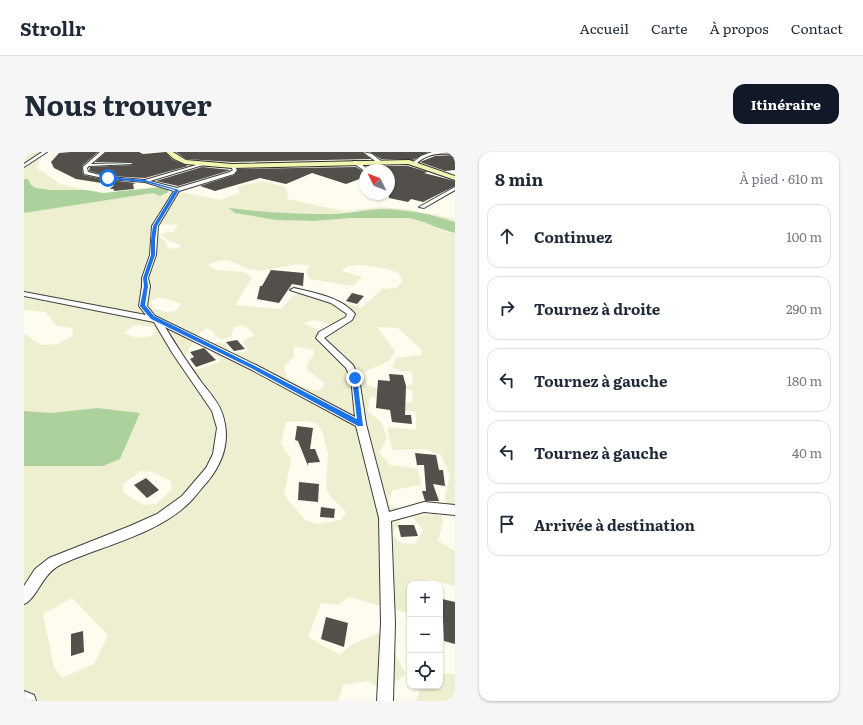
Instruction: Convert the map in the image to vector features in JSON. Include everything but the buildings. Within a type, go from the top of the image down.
[{"type":"street","points":[[24,166],[45,152]]},
{"type":"street","points":[[103,152],[95,156],[88,164],[85,170],[90,175],[145,181],[177,190],[232,173],[235,170],[232,166]]},
{"type":"street","points":[[169,152],[178,159],[201,164],[232,166],[355,162],[414,163],[455,178]]},
{"type":"street","points":[[365,152],[371,154],[380,162]]},
{"type":"street","points":[[414,163],[420,156],[436,152],[455,153]]},
{"type":"street","points":[[355,162],[359,165]]},
{"type":"street","points":[[88,164],[131,164]]},
{"type":"street","points":[[145,181],[201,164]]},
{"type":"street","points":[[422,207],[455,188]]},
{"type":"street","points":[[24,598],[40,573],[54,562],[134,530],[161,517],[186,499],[210,470],[218,454],[222,428],[217,411],[177,354],[155,319],[143,306],[146,286],[145,278],[153,255],[155,226],[177,190]]},
{"type":"street","points":[[294,290],[339,305],[348,310],[351,314],[349,318],[322,334],[320,338],[350,368],[355,378],[361,424],[385,518],[388,623],[385,701]]},
{"type":"street","points":[[24,294],[155,319],[253,367],[361,424]]},
{"type":"street","points":[[385,518],[424,507],[455,510]]},
{"type":"street","points":[[24,699],[28,701]]},
{"type":"green space","points":[[24,152],[47,152],[41,156],[36,167],[60,184],[87,190],[52,190],[36,188],[31,185],[28,179],[24,179]]},
{"type":"green space","points":[[24,179],[28,179],[31,185],[36,188],[52,190],[87,190],[103,193],[161,187],[166,188],[169,192],[160,196],[153,193],[24,213]]},
{"type":"green space","points":[[263,181],[285,187],[288,193],[287,199],[320,206],[346,211],[382,207],[412,210],[455,219],[455,222],[406,210],[380,209],[328,214],[253,212],[230,208],[235,213],[276,220],[314,221],[351,218],[409,218],[418,220],[446,232],[455,233],[455,505],[448,504],[444,500],[450,476],[441,455],[425,449],[392,450],[387,427],[416,430],[416,411],[395,412],[396,403],[412,402],[413,391],[404,388],[412,384],[413,376],[410,371],[400,371],[392,367],[396,358],[422,355],[422,350],[398,328],[377,327],[395,351],[390,360],[363,373],[367,385],[387,391],[387,398],[370,397],[368,411],[382,423],[387,438],[379,453],[390,465],[418,469],[421,485],[392,490],[388,504],[401,510],[403,515],[392,535],[401,543],[415,544],[423,530],[412,516],[435,514],[442,516],[443,521],[438,541],[455,551],[455,586],[443,583],[443,581],[428,579],[428,581],[407,581],[406,613],[349,597],[338,605],[321,603],[308,637],[340,655],[351,645],[378,633],[390,644],[406,674],[383,690],[368,681],[343,685],[338,701],[24,701],[24,466],[103,466],[140,413],[97,408],[51,413],[24,411],[24,333],[41,345],[58,344],[72,336],[73,328],[57,326],[45,312],[24,310],[24,213],[153,193],[165,195],[176,191],[220,200],[239,193],[238,186]],"holes":[[[161,224],[178,225],[173,232],[160,234],[169,241],[181,245],[180,247],[172,249],[167,247],[166,242],[157,234],[156,231]],[[229,260],[247,269],[261,271],[298,264],[310,266],[306,272],[310,279],[353,286],[362,277],[342,271],[348,266],[362,265],[389,269],[399,274],[403,281],[396,288],[382,289],[362,308],[308,291],[294,295],[281,309],[235,305],[252,278],[244,272],[216,270],[208,265],[217,261]],[[157,298],[164,298],[182,304],[175,311],[167,312],[153,309],[151,301]],[[315,320],[331,325],[329,329],[318,330],[303,323]],[[135,325],[154,327],[156,332],[152,336],[137,338],[124,333]],[[241,325],[245,326],[254,334],[253,336],[244,340],[243,342],[248,349],[244,352],[231,353],[225,344],[218,342],[211,345],[208,349],[220,359],[219,362],[200,369],[195,369],[187,362],[186,355],[197,335],[206,328],[212,331],[219,339],[224,339],[231,336],[234,327]],[[294,346],[313,350],[314,355],[307,364],[307,369],[324,383],[323,388],[316,391],[299,386],[287,377],[284,366],[294,357]],[[307,421],[317,424],[322,431],[328,454],[326,488],[330,496],[346,512],[341,520],[317,524],[305,520],[284,495],[291,459],[281,444],[286,422]],[[141,471],[152,472],[171,481],[172,489],[156,504],[143,505],[124,493],[123,484]],[[72,598],[108,635],[94,664],[62,678],[54,667],[43,614]]]},
{"type":"green space","points":[[229,208],[266,212],[317,214],[381,209],[400,210],[428,214],[455,222],[455,233],[409,218],[351,218],[314,221],[276,220],[235,213]]},
{"type":"green space","points":[[97,408],[140,413],[120,459],[103,466],[24,466],[24,411],[51,413]]},
{"type":"green space","points":[[447,673],[455,675],[455,701],[416,701],[420,689],[443,689],[443,675]]},
{"type":"route","points":[[108,178],[145,181],[177,190],[172,195],[168,205],[155,226],[153,255],[145,278],[146,286],[142,300],[145,311],[152,318],[253,367],[361,424],[355,378]]}]
